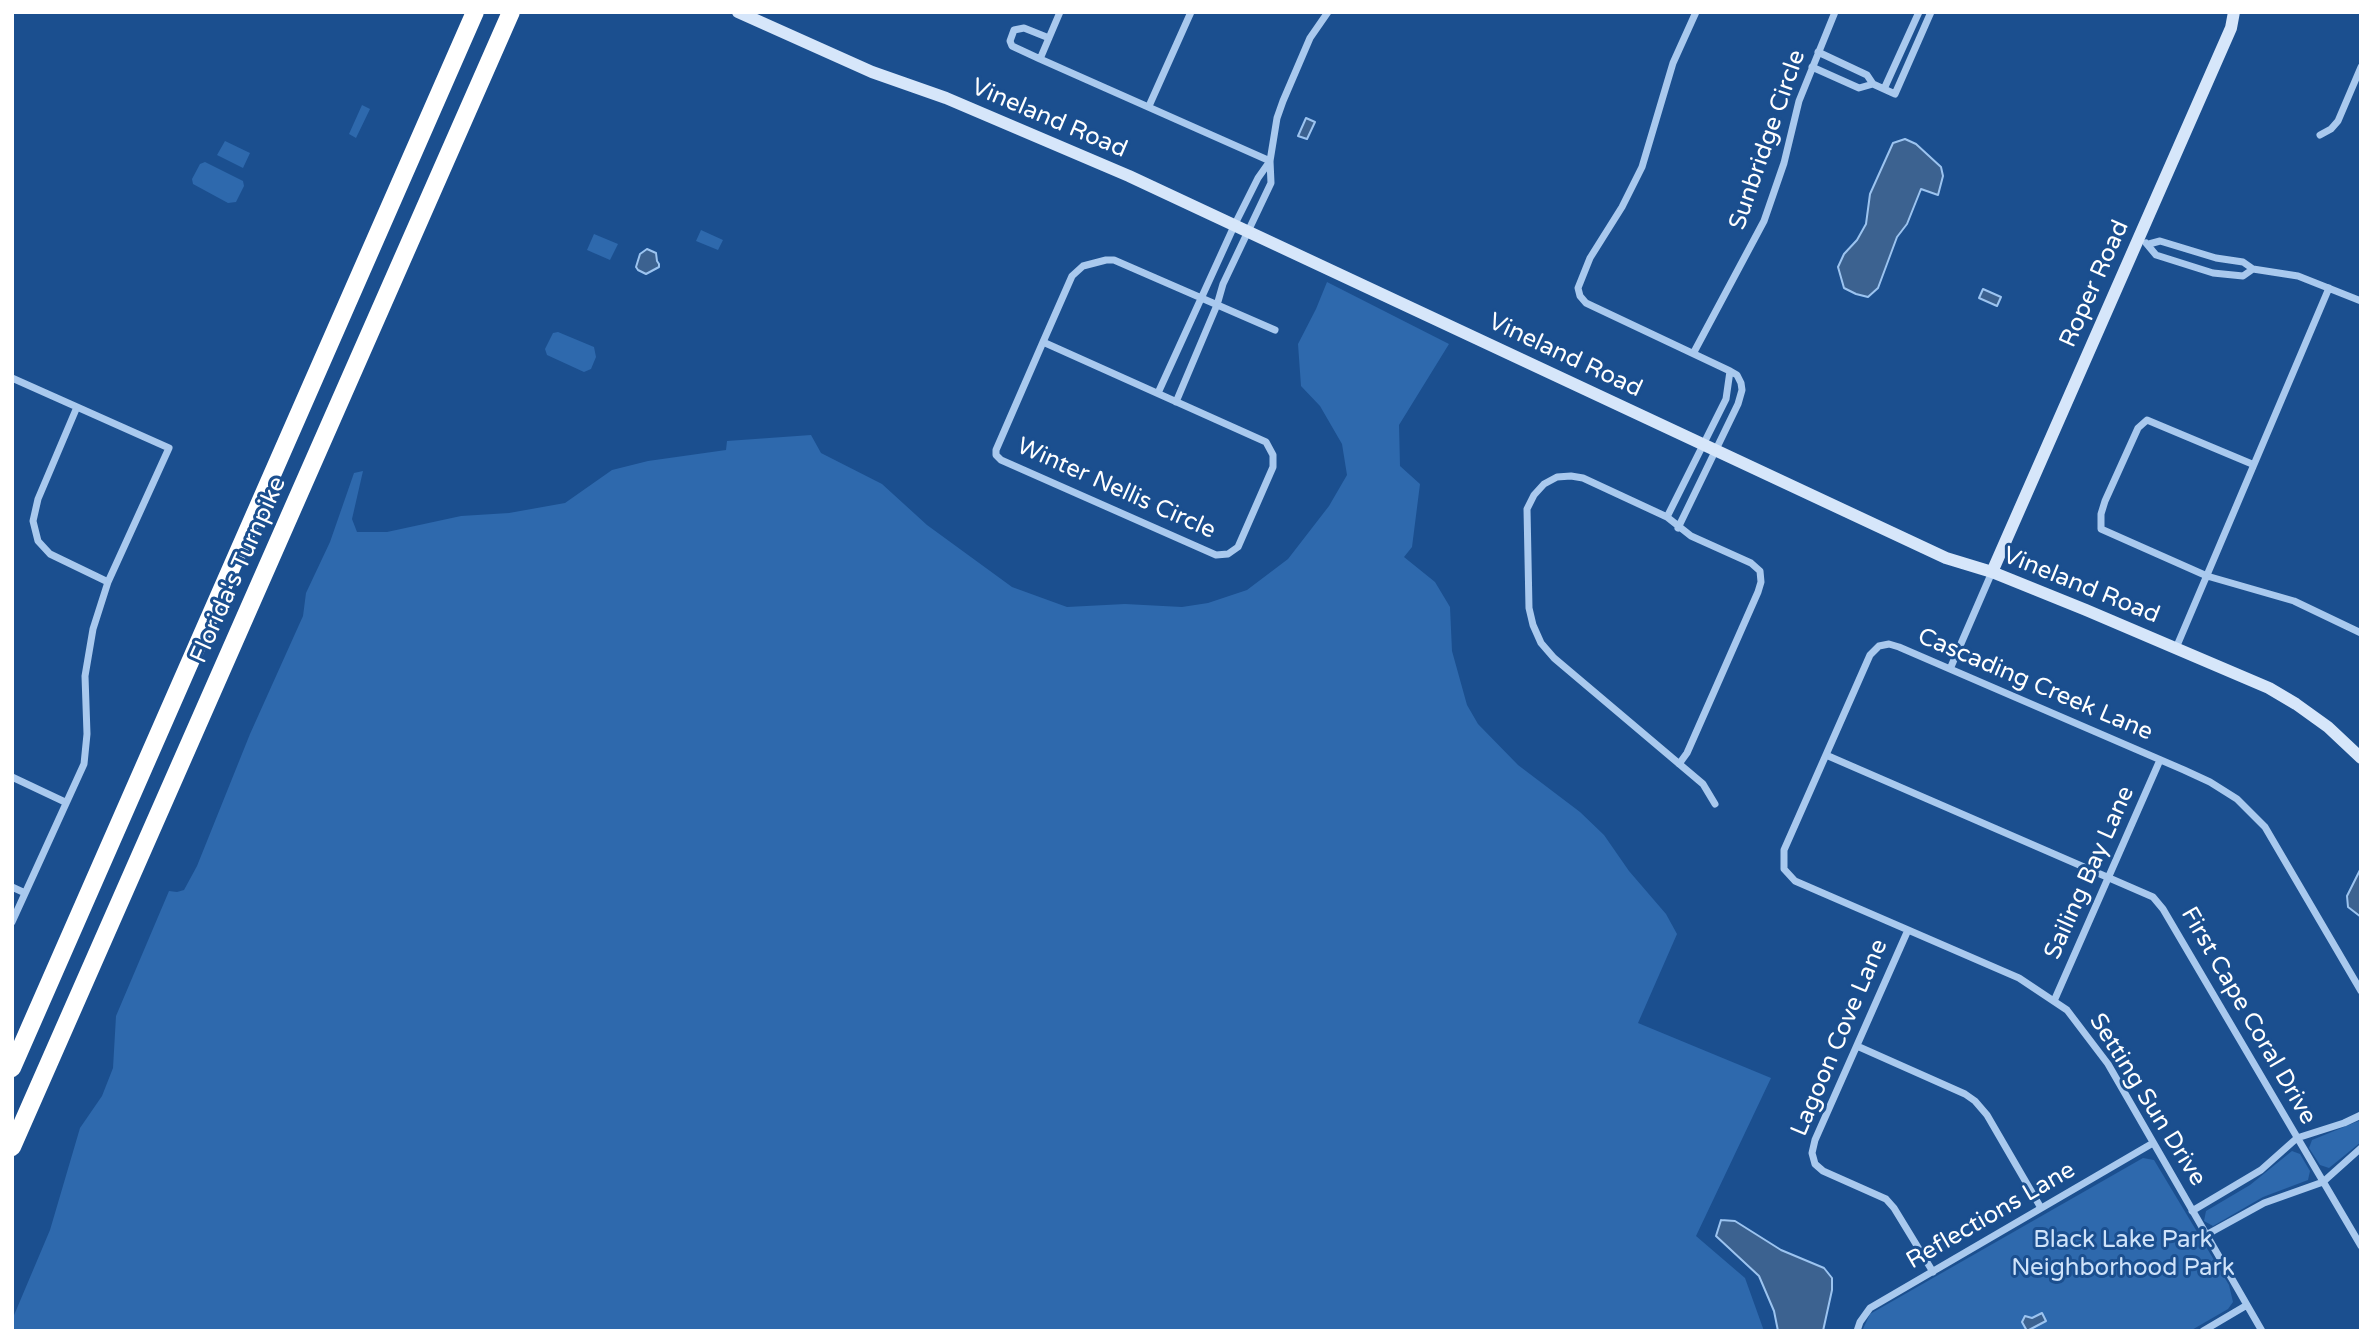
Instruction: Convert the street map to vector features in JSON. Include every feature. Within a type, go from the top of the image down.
[{"type":"highway","name":"Florida's Turnpike","points":[[12,1068],[475,12]]},
{"type":"highway","name":"Florida's Turnpike","points":[[12,1147],[512,12]]},
{"type":"main road","name":"Vineland Road","points":[[738,12],[872,72],[946,98],[1235,224],[1946,558],[1992,572],[2269,688],[2328,727],[2361,758]]},
{"type":"main road","name":"Roper Road","points":[[1992,572],[2143,242],[2231,28],[2234,12]]},
{"type":"street","points":[[1040,59],[1060,12]]},
{"type":"street","points":[[1149,106],[1191,12]]},
{"type":"street","points":[[1176,402],[1227,276],[1271,183],[1270,161],[1283,101],[1310,38],[1328,12]]},
{"type":"street","points":[[1678,528],[1738,404],[1742,390],[1738,375],[1586,303],[1578,288],[1590,258],[1622,207],[1642,167],[1673,63],[1696,12]]},
{"type":"street","name":"Sunbridge Circle","points":[[1694,352],[1764,221],[1784,163],[1799,101],[1836,12]]},
{"type":"street","points":[[1884,89],[1919,12]]},
{"type":"street","points":[[1818,52],[1867,75],[1873,84],[1895,94],[1931,12]]},
{"type":"street","points":[[1049,38],[1024,28],[1014,30],[1010,41],[1012,46],[1040,59],[1270,161]]},
{"type":"street","points":[[1812,67],[1859,88],[1873,84]]},
{"type":"street","points":[[2320,135],[2338,121],[2361,67]]},
{"type":"street","points":[[1158,393],[1235,224],[1270,161]]},
{"type":"street","points":[[1254,187],[1266,193]]},
{"type":"street","points":[[2143,242],[2160,241],[2216,258],[2243,262],[2253,269],[2298,276],[2361,300]]},
{"type":"street","points":[[2143,242],[2156,255],[2213,273],[2243,276],[2253,269]]},
{"type":"street","points":[[2213,273],[2216,258]]},
{"type":"street","points":[[1043,342],[1072,276],[1083,266],[1114,260],[1275,330]]},
{"type":"street","points":[[1215,270],[1227,276]]},
{"type":"street","points":[[2176,648],[2329,288]]},
{"type":"street","name":"Winter Nellis Circle","points":[[1043,342],[1266,442],[1273,456],[1273,467],[1238,547],[1227,554],[1216,555],[1001,460],[996,455],[1043,342]]},
{"type":"street","points":[[1667,517],[1726,399],[1730,371]]},
{"type":"street","points":[[12,378],[169,448],[108,582],[93,629],[85,676],[88,734],[83,764],[12,922]]},
{"type":"street","points":[[1726,399],[1738,404]]},
{"type":"street","points":[[77,407],[38,499],[33,521],[38,541],[50,554],[108,582]]},
{"type":"street","points":[[2252,464],[2147,420],[2138,428],[2105,501],[2101,514],[2101,529],[2207,576],[2294,601],[2361,633]]},
{"type":"street","points":[[1679,764],[1687,753],[1761,582],[1760,571],[1751,563],[1690,536],[1667,517],[1583,478],[1557,477],[1544,484],[1527,509],[1529,608],[1541,643],[1554,658],[1679,764],[1703,784],[1715,804]]},
{"type":"street","points":[[1950,669],[1992,572]]},
{"type":"street","name":"Cascading Creek Lane","points":[[1908,930],[1795,881],[1784,869],[1784,850],[1870,655],[1879,646],[1889,644],[2210,782],[2237,799],[2265,828],[2361,991]]},
{"type":"street","name":"First Cape Coral Drive","points":[[1826,755],[2153,897],[2163,909],[2361,1245]]},
{"type":"street","name":"Sailing Bay Lane","points":[[2054,1001],[2160,760]]},
{"type":"street","points":[[12,777],[65,802]]},
{"type":"street","points":[[12,887],[24,893]]},
{"type":"street","name":"Setting Sun Drive","points":[[1908,930],[2019,978],[2067,1010],[2094,1044],[2262,1331]]},
{"type":"street","name":"Lagoon Cove Lane","points":[[1908,930],[1815,1140],[1812,1153],[1815,1164],[1823,1171],[1886,1199],[1933,1272]]},
{"type":"street","points":[[1857,1046],[1965,1094],[1975,1101],[1987,1115],[2041,1208]]},
{"type":"street","points":[[2192,1211],[2262,1170],[2297,1138],[2361,1115]]},
{"type":"street","name":"Reflections Lane","points":[[1857,1331],[1870,1308],[2153,1143]]},
{"type":"street","points":[[2206,1236],[2264,1203],[2323,1182],[2361,1148]]},
{"type":"street","points":[[2203,1331],[2247,1305]]},
{"type":"green space","points":[[362,105],[370,109],[356,138],[349,134]]},
{"type":"green space","points":[[225,141],[250,153],[243,168],[217,155]]},
{"type":"green space","points":[[205,162],[243,181],[244,186],[236,202],[228,203],[193,184],[192,179],[200,164]]},
{"type":"green space","points":[[701,230],[723,240],[718,250],[696,241]]},
{"type":"green space","points":[[594,234],[618,244],[610,260],[587,250]]},
{"type":"green space","points":[[1327,282],[1449,344],[1399,425],[1400,466],[1420,484],[1412,547],[1404,557],[1435,582],[1450,607],[1452,651],[1467,705],[1478,724],[1518,765],[1580,812],[1604,835],[1629,871],[1666,914],[1677,934],[1638,1023],[1771,1078],[1696,1236],[1745,1278],[1764,1331],[12,1331],[12,1320],[50,1230],[80,1128],[102,1096],[113,1068],[116,1016],[169,891],[184,890],[197,866],[250,734],[303,616],[306,593],[330,542],[354,473],[363,471],[352,519],[357,532],[387,532],[461,516],[509,513],[565,503],[612,470],[648,461],[726,450],[727,441],[811,435],[821,453],[882,484],[927,525],[1012,587],[1067,607],[1125,604],[1182,607],[1208,603],[1247,590],[1288,559],[1329,506],[1347,475],[1342,444],[1320,406],[1301,386],[1298,344]]},
{"type":"green space","points":[[558,332],[594,347],[596,357],[591,369],[584,372],[547,355],[545,349],[553,333]]},
{"type":"green space","points":[[2361,1120],[2361,1142],[2329,1168],[2320,1165],[2309,1148],[2312,1140]]},
{"type":"green space","points":[[2292,1151],[2300,1154],[2310,1171],[2308,1180],[2263,1197],[2213,1226],[2204,1221],[2206,1211],[2250,1185]]},
{"type":"green space","name":"Black Lake Park Neighborhood Park","points":[[2143,1158],[2154,1160],[2229,1285],[2233,1302],[2228,1309],[2190,1331],[1862,1331],[1870,1314]]},
{"type":"shaded area","points":[[1306,118],[1315,122],[1307,139],[1298,136]]},
{"type":"shaded area","points":[[1905,139],[1916,144],[1941,167],[1943,176],[1938,195],[1921,189],[1907,224],[1897,237],[1878,288],[1868,297],[1856,294],[1844,288],[1838,267],[1866,224],[1870,194],[1893,143]]},
{"type":"shaded area","points":[[647,249],[656,253],[659,267],[646,274],[636,267],[640,254]]},
{"type":"shaded area","points":[[1983,289],[2001,297],[1997,306],[1979,298]]},
{"type":"shaded area","points":[[2361,868],[2361,917],[2348,907],[2347,896]]},
{"type":"shaded area","points":[[1721,1220],[1735,1221],[1781,1250],[1824,1268],[1832,1278],[1832,1290],[1823,1331],[1778,1331],[1774,1311],[1759,1276],[1716,1236]]},
{"type":"shaded area","points":[[2042,1313],[2046,1321],[2027,1331],[2022,1322],[2025,1316],[2032,1318]]}]
